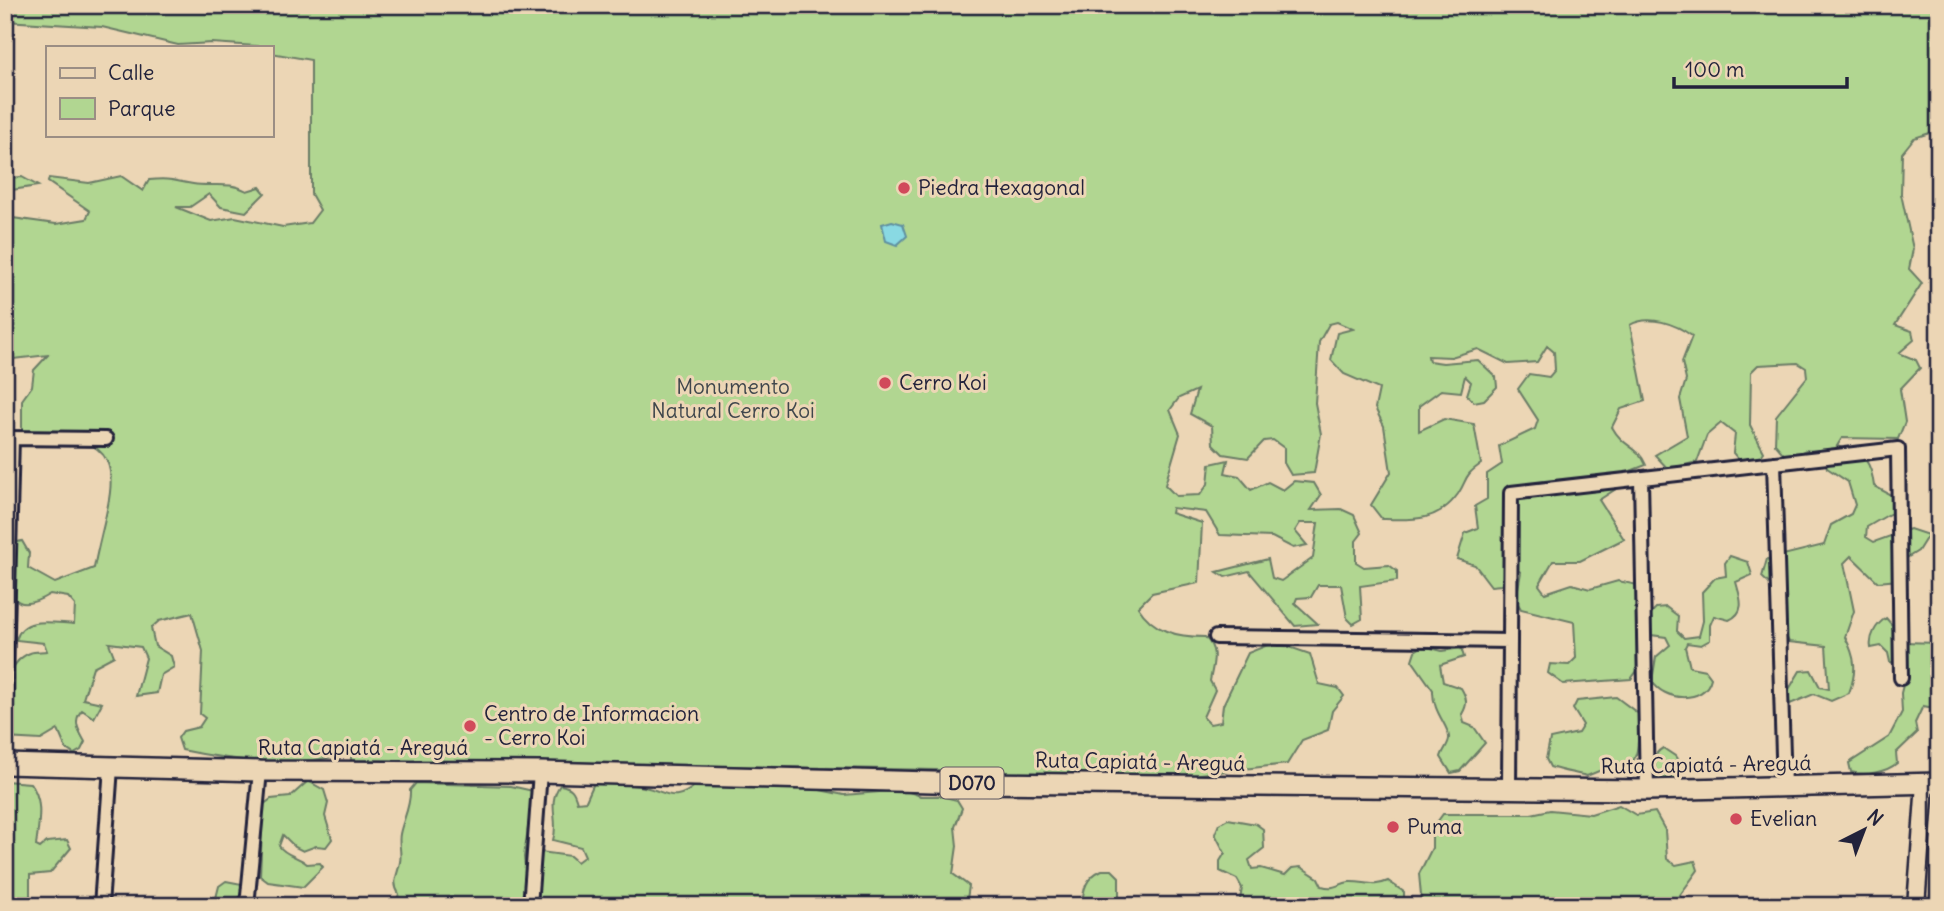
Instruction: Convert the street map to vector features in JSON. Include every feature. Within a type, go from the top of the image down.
[{"type":"main road","name":"Ruta Capiatá - Areguá","points":[[5,764],[260,771],[540,772],[972,783],[1647,790],[1932,783]]},
{"type":"street","points":[[5,707],[9,438],[106,439]]},
{"type":"street","points":[[1509,788],[1511,493],[1898,449],[1901,678]]},
{"type":"street","points":[[1773,463],[1784,787]]},
{"type":"street","points":[[1641,478],[1647,790]]},
{"type":"street","points":[[1216,637],[1510,641]]},
{"type":"street","points":[[101,906],[111,767]]},
{"type":"street","points":[[247,906],[260,771]]},
{"type":"street","points":[[530,906],[540,772]]},
{"type":"street","points":[[1916,906],[1932,783]]},
{"type":"green space","name":"Monumento Natural Cerro Koi","points":[[5,5],[1939,5],[1939,130],[1914,138],[1902,153],[1901,194],[1913,249],[1909,269],[1922,283],[1895,325],[1912,331],[1914,340],[1899,353],[1916,360],[1920,368],[1900,389],[1905,422],[1898,439],[1842,438],[1837,446],[1864,458],[1870,468],[1874,486],[1891,495],[1891,513],[1867,527],[1866,537],[1874,542],[1910,529],[1928,535],[1918,551],[1902,561],[1898,580],[1878,582],[1851,556],[1844,563],[1854,611],[1845,637],[1854,665],[1849,693],[1831,701],[1814,694],[1790,704],[1785,696],[1800,671],[1811,670],[1820,687],[1829,689],[1826,646],[1789,642],[1780,625],[1783,597],[1762,577],[1767,559],[1824,545],[1831,525],[1851,514],[1855,505],[1848,482],[1827,468],[1824,453],[1806,450],[1787,458],[1775,444],[1776,416],[1807,377],[1806,368],[1798,363],[1758,365],[1751,372],[1750,425],[1764,452],[1757,461],[1739,460],[1733,453],[1735,434],[1721,423],[1707,435],[1697,462],[1668,469],[1655,455],[1687,436],[1680,399],[1686,380],[1682,362],[1692,336],[1662,322],[1637,322],[1630,325],[1645,401],[1621,409],[1612,427],[1621,439],[1639,454],[1646,465],[1620,475],[1622,485],[1599,500],[1624,539],[1580,561],[1553,561],[1539,585],[1545,593],[1572,584],[1590,589],[1618,581],[1638,585],[1642,664],[1631,679],[1563,684],[1548,673],[1550,664],[1569,665],[1576,658],[1574,622],[1521,609],[1516,600],[1521,572],[1512,568],[1501,585],[1491,586],[1475,565],[1457,559],[1465,533],[1478,528],[1475,506],[1487,499],[1487,474],[1502,464],[1499,446],[1535,429],[1538,420],[1518,389],[1529,374],[1549,377],[1555,370],[1554,352],[1547,346],[1537,362],[1508,364],[1478,349],[1451,357],[1428,356],[1429,361],[1443,363],[1478,360],[1496,377],[1497,387],[1484,400],[1474,402],[1467,395],[1471,382],[1465,376],[1461,392],[1441,390],[1419,406],[1419,431],[1444,419],[1474,424],[1481,464],[1468,475],[1458,494],[1442,510],[1414,519],[1382,519],[1371,505],[1391,472],[1384,426],[1375,408],[1379,389],[1344,374],[1331,360],[1337,333],[1353,329],[1337,322],[1329,324],[1319,342],[1315,403],[1321,434],[1314,473],[1291,475],[1284,463],[1284,448],[1273,440],[1264,441],[1248,458],[1223,454],[1213,444],[1212,426],[1190,414],[1197,390],[1179,398],[1170,410],[1180,434],[1165,485],[1176,496],[1200,495],[1208,484],[1210,464],[1228,460],[1225,473],[1239,476],[1251,490],[1268,482],[1283,490],[1294,481],[1314,483],[1321,495],[1311,510],[1341,509],[1354,515],[1362,533],[1356,541],[1356,562],[1364,567],[1389,565],[1397,571],[1397,581],[1360,586],[1362,619],[1353,624],[1347,618],[1341,585],[1318,585],[1311,597],[1297,598],[1295,603],[1318,624],[1295,626],[1249,571],[1225,577],[1217,572],[1268,559],[1272,578],[1281,581],[1313,558],[1318,523],[1300,523],[1295,531],[1307,545],[1293,548],[1272,537],[1220,535],[1206,512],[1172,508],[1171,513],[1202,523],[1199,583],[1152,593],[1138,607],[1151,622],[1166,631],[1184,636],[1205,637],[1209,642],[1214,652],[1210,681],[1215,690],[1203,717],[1210,724],[1221,722],[1223,705],[1248,653],[1275,642],[1310,654],[1319,684],[1338,688],[1344,696],[1332,711],[1328,730],[1302,740],[1287,764],[1200,774],[1182,781],[1147,782],[1108,773],[1072,788],[990,771],[671,765],[662,770],[599,764],[351,760],[351,753],[288,762],[224,758],[182,750],[178,738],[183,731],[199,727],[205,718],[200,714],[203,651],[192,613],[159,621],[151,628],[155,646],[171,656],[174,667],[161,675],[157,693],[136,696],[146,658],[141,647],[109,643],[114,656],[93,667],[83,699],[102,703],[94,718],[82,710],[77,718],[85,742],[81,750],[74,754],[66,749],[58,730],[41,740],[5,738],[6,690],[13,667],[30,653],[47,651],[44,643],[16,640],[20,632],[25,627],[40,622],[74,624],[75,605],[68,597],[50,594],[35,602],[24,603],[16,600],[9,583],[5,545],[22,541],[29,553],[28,568],[55,583],[94,568],[110,491],[110,471],[104,456],[90,444],[66,438],[30,437],[22,430],[22,400],[32,386],[34,370],[48,355],[5,360],[5,217],[56,224],[86,219],[90,211],[48,182],[49,178],[89,183],[121,176],[143,191],[149,180],[163,179],[200,185],[227,185],[247,191],[260,187],[265,193],[246,212],[221,207],[209,194],[190,207],[176,207],[211,221],[235,217],[283,227],[310,223],[320,210],[311,194],[311,60],[273,53],[273,46],[212,43],[178,45],[102,27],[5,21]]},
{"type":"green space","points":[[22,177],[38,186],[5,191],[5,178]]},
{"type":"green space","points":[[1730,556],[1748,562],[1752,575],[1736,582],[1741,604],[1738,613],[1729,620],[1714,616],[1710,625],[1710,640],[1701,645],[1687,643],[1685,647],[1690,667],[1705,670],[1711,678],[1707,687],[1693,696],[1665,693],[1652,681],[1656,657],[1670,645],[1666,637],[1651,635],[1649,632],[1652,614],[1656,608],[1666,607],[1678,616],[1677,631],[1684,638],[1699,636],[1703,621],[1702,592],[1715,578],[1726,576],[1725,563]]},
{"type":"green space","points":[[1886,618],[1892,625],[1894,636],[1902,642],[1939,643],[1939,709],[1923,706],[1915,723],[1917,733],[1896,753],[1897,763],[1893,766],[1869,773],[1851,772],[1849,763],[1889,737],[1902,712],[1901,693],[1908,665],[1890,662],[1888,653],[1881,646],[1871,648],[1874,631]]},
{"type":"green space","points":[[1423,646],[1442,651],[1461,648],[1464,657],[1440,665],[1443,682],[1461,688],[1466,701],[1462,714],[1464,723],[1474,727],[1485,743],[1460,771],[1451,773],[1441,757],[1448,742],[1448,732],[1437,711],[1433,690],[1412,660],[1415,651]]},
{"type":"green space","points":[[1616,697],[1640,715],[1637,752],[1631,764],[1625,770],[1606,768],[1587,776],[1550,767],[1546,759],[1550,739],[1578,733],[1583,725],[1573,709],[1577,701]]},
{"type":"green space","points":[[1663,748],[1675,756],[1682,766],[1677,777],[1654,781],[1652,763]]},
{"type":"green space","points":[[5,781],[30,783],[35,790],[39,805],[36,846],[40,848],[47,842],[67,840],[71,848],[50,873],[30,875],[30,895],[36,906],[5,906]]},
{"type":"green space","points":[[308,781],[324,790],[328,803],[325,816],[332,839],[326,847],[316,846],[303,851],[283,835],[279,846],[307,864],[320,863],[323,867],[303,887],[268,882],[260,876],[263,805],[271,799],[290,797]]},
{"type":"green space","points":[[776,781],[844,795],[903,790],[921,796],[957,800],[962,808],[955,827],[957,846],[953,874],[969,886],[966,906],[399,906],[396,902],[399,894],[395,882],[400,859],[400,834],[410,790],[416,783],[511,786],[533,791],[524,857],[526,876],[534,871],[541,852],[570,856],[577,862],[585,856],[581,847],[553,840],[553,806],[560,785],[572,790],[577,802],[586,801],[594,783],[639,786],[676,795],[696,785]]},
{"type":"green space","points":[[1619,805],[1636,815],[1655,812],[1665,830],[1667,859],[1676,865],[1695,861],[1698,870],[1680,895],[1681,906],[1422,906],[1419,874],[1432,848],[1432,829],[1443,814],[1531,814],[1550,810],[1591,814]]},
{"type":"green space","points":[[1228,819],[1256,824],[1263,829],[1264,848],[1249,860],[1252,869],[1261,868],[1285,875],[1292,868],[1301,867],[1326,887],[1349,882],[1373,884],[1388,881],[1404,892],[1404,906],[1239,906],[1242,888],[1237,879],[1220,871],[1220,861],[1225,853],[1215,834],[1219,824]]},
{"type":"green space","points":[[1102,870],[1112,870],[1119,877],[1119,897],[1113,906],[1082,906],[1086,884]]},
{"type":"green space","points":[[226,881],[242,884],[244,893],[238,906],[214,906],[219,886]]},
{"type":"water","points":[[892,221],[903,224],[907,236],[897,245],[886,241],[882,224]]},
{"type":"place","name":"Piedra Hexagonal","points":[[904,188]]},
{"type":"place","name":"Cerro Koi","points":[[885,383]]},
{"type":"place","name":"Centro de Informacion - Cerro Koi","points":[[470,726]]},
{"type":"place","name":"Evelian","points":[[1736,819]]},
{"type":"place","name":"Puma","points":[[1393,827]]}]
